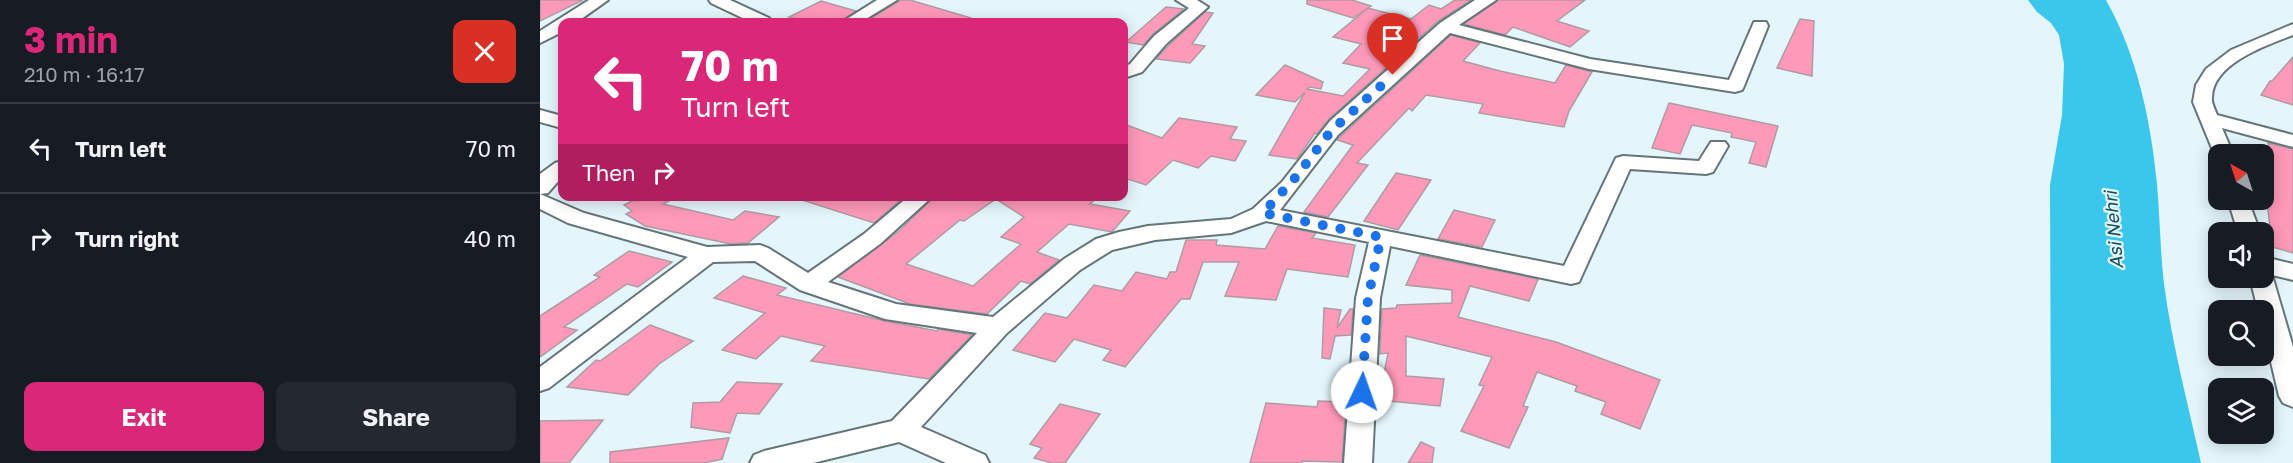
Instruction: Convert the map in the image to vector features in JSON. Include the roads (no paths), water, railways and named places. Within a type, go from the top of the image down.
[{"type":"street","points":[[573,18],[600,0]]},
{"type":"street","points":[[717,0],[755,18]]},
{"type":"street","points":[[857,18],[889,0]]},
{"type":"street","points":[[1128,71],[1136,68],[1160,39],[1200,7],[1184,0]]},
{"type":"street","points":[[764,463],[901,430],[998,327],[1079,259],[1099,246],[1119,239],[1176,230],[1231,227],[1246,223],[1263,213],[1296,177],[1331,131],[1448,27],[1478,4],[1488,0]]},
{"type":"street","points":[[1448,27],[1589,64],[1735,86],[1760,26]]},
{"type":"street","points":[[540,38],[558,27]]},
{"type":"street","points":[[2220,144],[2202,100],[2205,82],[2218,67],[2237,53],[2290,32]]},
{"type":"street","points":[[540,116],[558,121]]},
{"type":"street","points":[[2211,119],[2293,141]]},
{"type":"street","points":[[1263,213],[1571,276],[1623,162],[1706,168],[1718,146]]},
{"type":"street","points":[[540,188],[542,183],[558,170]]},
{"type":"street","points":[[540,201],[576,218],[707,255],[760,253],[808,284],[894,313],[998,327]]},
{"type":"street","points":[[808,284],[872,239],[917,201]]},
{"type":"street","points":[[1358,463],[1368,298],[1381,237]]},
{"type":"street","points":[[540,381],[707,255]]},
{"type":"street","points":[[2274,268],[2293,273]]},
{"type":"street","points":[[2265,288],[2293,396]]},
{"type":"street","points":[[901,430],[975,463]]},
{"type":"water","name":"Asi Nehri","points":[[2028,0],[2106,0],[2126,43],[2141,89],[2151,136],[2167,306],[2201,463],[2051,463],[2050,185],[2062,115],[2064,64],[2059,35],[2051,23],[2037,12]]}]
